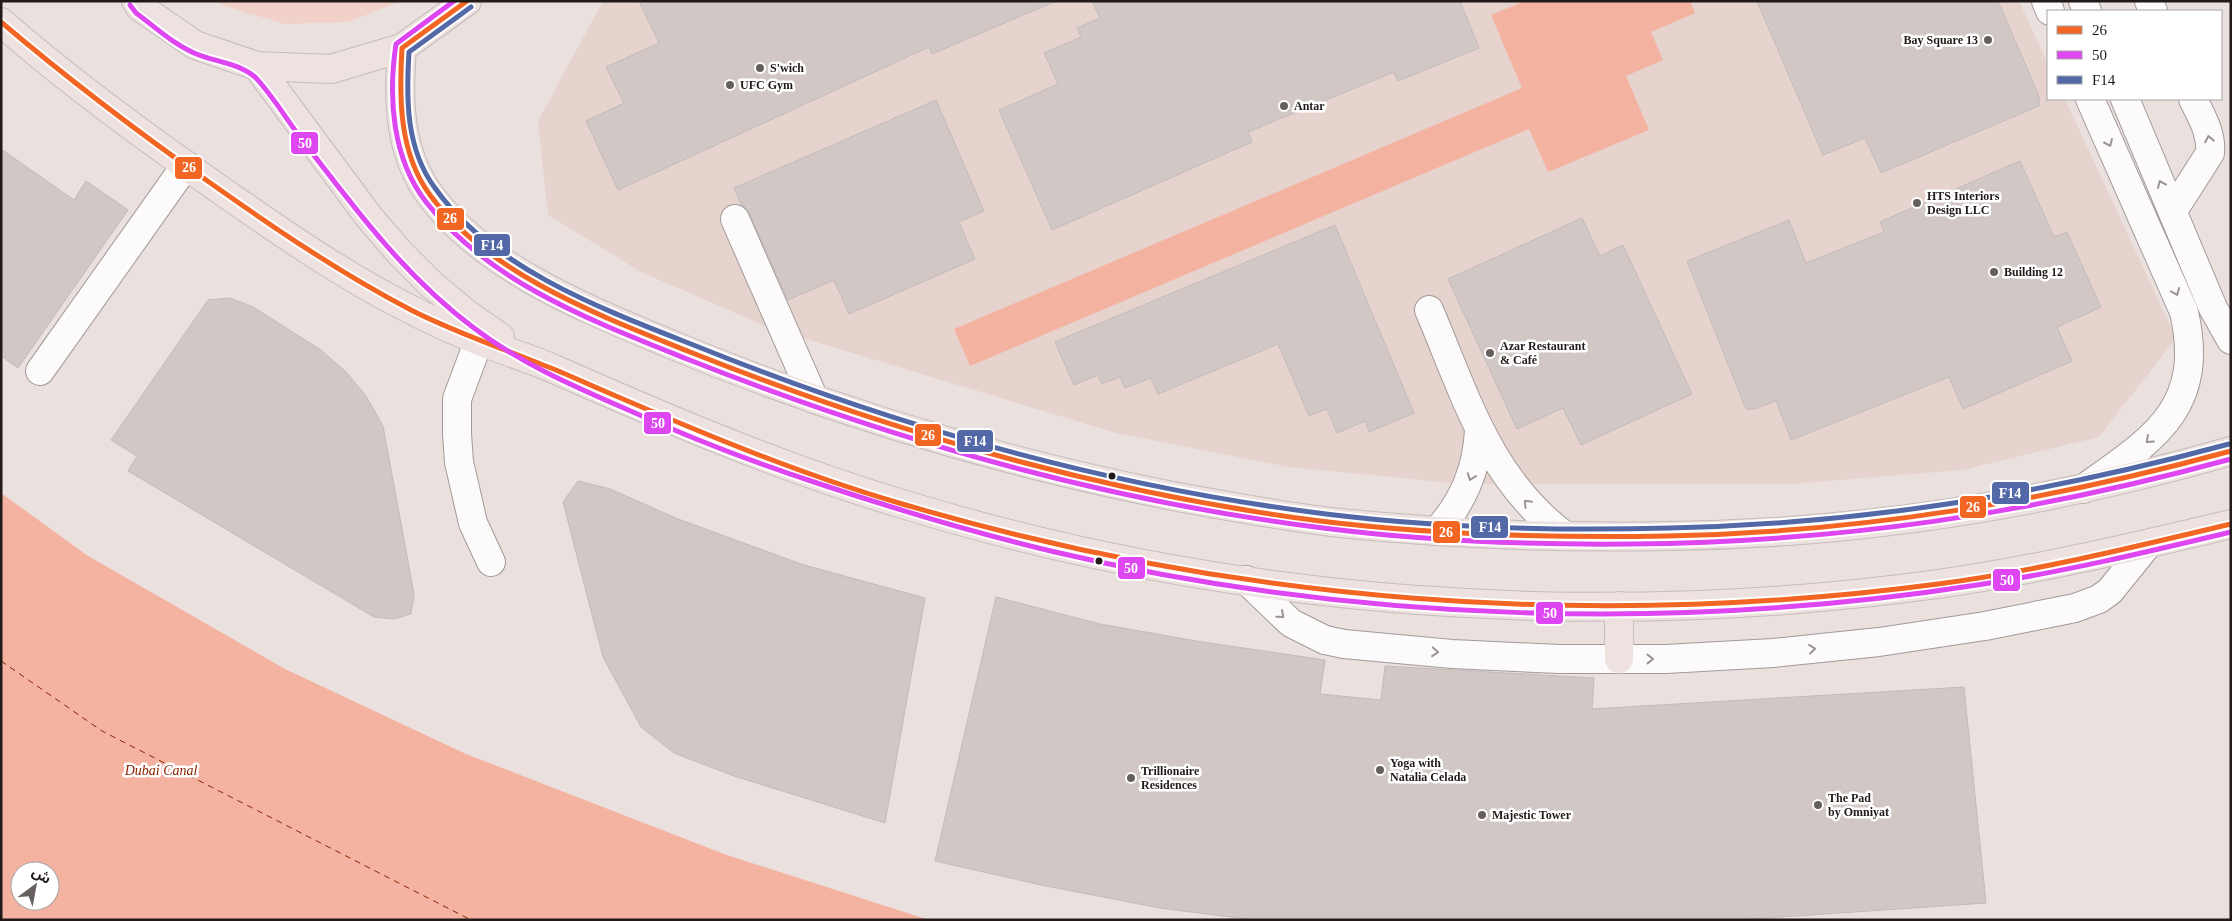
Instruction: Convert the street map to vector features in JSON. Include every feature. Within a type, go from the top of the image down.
[{"type":"main road","points":[[136,1],[140,7],[195,45],[257,66],[331,68],[402,48],[467,1]]},
{"type":"main road","points":[[1,22],[78,85],[186,165],[304,248],[350,277],[421,315],[479,340],[546,365],[633,405],[721,441],[811,474],[901,504],[993,530],[1086,552],[1180,570],[1369,596],[1464,603],[1619,606],[1750,602],[1845,595],[1940,583],[2034,568],[2227,528]]},
{"type":"main road","points":[[402,48],[399,83],[400,122],[410,159],[428,193],[454,222],[517,271],[587,309],[713,361],[814,399],[916,433],[992,454],[1125,486],[1231,507],[1338,523],[1564,536],[1688,536],[1773,532],[1867,524],[1980,508],[2083,489],[2171,468],[2231,451]]},
{"type":"main road","points":[[257,66],[369,217],[400,252],[432,285],[468,315],[506,342],[546,365]]},
{"type":"main road","points":[[1619,606],[1619,659]]},
{"type":"street","points":[[2083,489],[2142,447],[2168,420],[2180,400],[2187,379],[2190,357],[2189,334],[2184,312],[2090,100]]},
{"type":"street","points":[[2125,100],[2212,308],[2231,340]]},
{"type":"street","points":[[2172,211],[2206,163],[2210,153],[2210,137],[2193,100]]},
{"type":"street","points":[[40,371],[186,165]]},
{"type":"street","points":[[735,219],[814,399]]},
{"type":"street","points":[[1429,310],[1480,430],[1506,478],[1542,519],[1564,536]]},
{"type":"street","points":[[479,340],[457,399],[457,434],[459,462],[470,514],[491,562]]},
{"type":"street","points":[[1437,530],[1450,517],[1469,484],[1478,448],[1480,430]]},
{"type":"street","points":[[1246,580],[1291,624],[1316,637],[1344,644],[1462,654],[1559,659],[1666,659],[1773,653],[1879,642],[1985,626],[2075,608],[2099,599],[2110,591],[2148,544]]},
{"type":"shaded area","points":[[218,1],[401,1],[348,22],[285,24],[224,6]]},
{"type":"shaded area","points":[[603,1],[2019,1],[2047,62],[2047,100],[2065,100],[2176,338],[2099,437],[1962,470],[1790,484],[1463,484],[1289,467],[1116,433],[770,328],[641,272],[548,215],[538,121]]},
{"type":"water","points":[[1525,1],[1690,1],[1695,13],[1651,32],[1663,60],[1626,76],[1649,130],[1548,172],[1529,129],[970,366],[954,329],[1522,88],[1491,15]]},
{"type":"water","name":"Dubai Canal","points":[[1,493],[88,556],[285,669],[466,754],[724,854],[929,920],[1,920]]},
{"type":"building","name":"UFC Gym","points":[[639,1],[1056,1],[932,54],[929,47],[618,190],[586,121],[624,103],[606,67],[659,43]]},
{"type":"building","points":[[1092,1],[1460,1],[1479,48],[1398,81],[1394,72],[1248,132],[1252,142],[1052,230],[999,110],[1058,84],[1044,53],[1081,37],[1077,28],[1100,18]]},
{"type":"building","points":[[1757,1],[1998,1],[2039,96],[2039,106],[1881,173],[1865,138],[1823,155]]},
{"type":"building","points":[[936,100],[984,211],[959,222],[975,259],[849,314],[834,280],[788,300],[749,213],[742,206],[734,188]]},
{"type":"building","points":[[1,149],[74,200],[86,181],[128,210],[18,368],[1,356]]},
{"type":"building","points":[[2020,161],[2054,237],[2067,232],[2101,307],[2057,327],[2072,361],[1963,409],[1949,377],[1791,440],[1776,401],[1755,409],[1746,409],[1687,261],[1789,220],[1806,263],[1884,232],[1880,222]]},
{"type":"building","points":[[1582,218],[1600,256],[1623,245],[1692,394],[1581,445],[1563,408],[1517,429],[1448,279]]},
{"type":"building","points":[[1335,225],[1414,413],[1369,432],[1365,421],[1337,433],[1327,409],[1309,416],[1278,344],[1158,394],[1151,378],[1125,388],[1120,377],[1102,384],[1098,375],[1074,385],[1055,342]]},
{"type":"building","points":[[230,298],[253,307],[321,350],[347,373],[366,396],[383,426],[414,594],[411,614],[394,619],[374,617],[128,471],[137,456],[111,440],[208,300]]},
{"type":"building","points":[[578,481],[610,489],[678,519],[804,565],[925,598],[885,823],[734,776],[674,753],[641,727],[603,657],[563,502]]},
{"type":"building","points":[[996,597],[1100,624],[1196,641],[1325,660],[1320,694],[1381,700],[1385,666],[1594,678],[1592,709],[1964,687],[1986,903],[1738,920],[1254,920],[1160,908],[1041,885],[935,861]]},
{"type":"ferry route","points":[[1,661],[102,731],[471,920]]},
{"type":"transit line","name":"50","points":[[454,1],[396,44],[393,85],[395,126],[399,147],[406,166],[426,202],[480,256],[512,278],[546,297],[652,345],[842,416],[1000,464],[1160,502],[1323,528],[1477,541],[1631,544],[1785,538],[1934,521],[2007,510],[2081,495],[2231,459]]},
{"type":"transit line","name":"26","points":[[467,1],[402,48],[401,105],[407,143],[420,179],[430,195],[454,223],[483,248],[549,290],[620,324],[766,381],[843,408],[999,456],[1159,494],[1239,509],[1320,521],[1406,530],[1493,534],[1667,536],[1811,528],[1951,511],[2091,485],[2231,451]]},
{"type":"transit line","name":"50","points":[[130,5],[136,13],[186,49],[241,68],[255,77],[340,189],[402,263],[449,308],[474,328],[528,363],[586,392],[744,458],[846,493],[1025,545],[1168,575],[1282,593],[1398,606],[1515,612],[1631,614],[1747,610],[1863,600],[1977,585],[2073,568],[2231,532]]},
{"type":"transit line","name":"F14","points":[[471,7],[409,52],[408,105],[413,140],[425,173],[459,216],[486,241],[518,264],[587,301],[622,317],[768,374],[924,427],[1003,450],[1083,470],[1163,488],[1244,502],[1369,519],[1497,527],[1670,528],[1813,520],[1883,513],[1952,503],[2090,478],[2229,444]]},
{"type":"transit line","name":"26","points":[[1,22],[104,105],[233,199],[333,265],[411,310],[716,438],[789,466],[862,492],[1026,537],[1155,564],[1284,585],[1414,598],[1545,605],[1676,605],[1807,598],[1975,579],[2085,558],[2231,524]]},
{"type":"place","name":"Bay Square 13","points":[[1988,40]]},
{"type":"place","name":"S'wich","points":[[760,68]]},
{"type":"place","name":"UFC Gym","points":[[730,85]]},
{"type":"place","name":"Antar","points":[[1284,106]]},
{"type":"place","name":"HTS Interiors Design LLC","points":[[1917,203]]},
{"type":"place","name":"Building 12","points":[[1994,272]]},
{"type":"place","name":"Azar Restaurant & Café","points":[[1490,353]]},
{"type":"place","name":"Yoga with Natalia Celada","points":[[1380,770]]},
{"type":"place","name":"Trillionaire Residences","points":[[1131,778]]},
{"type":"place","name":"The Pad by Omniyat","points":[[1818,805]]},
{"type":"place","name":"Majestic Tower","points":[[1482,815]]}]
